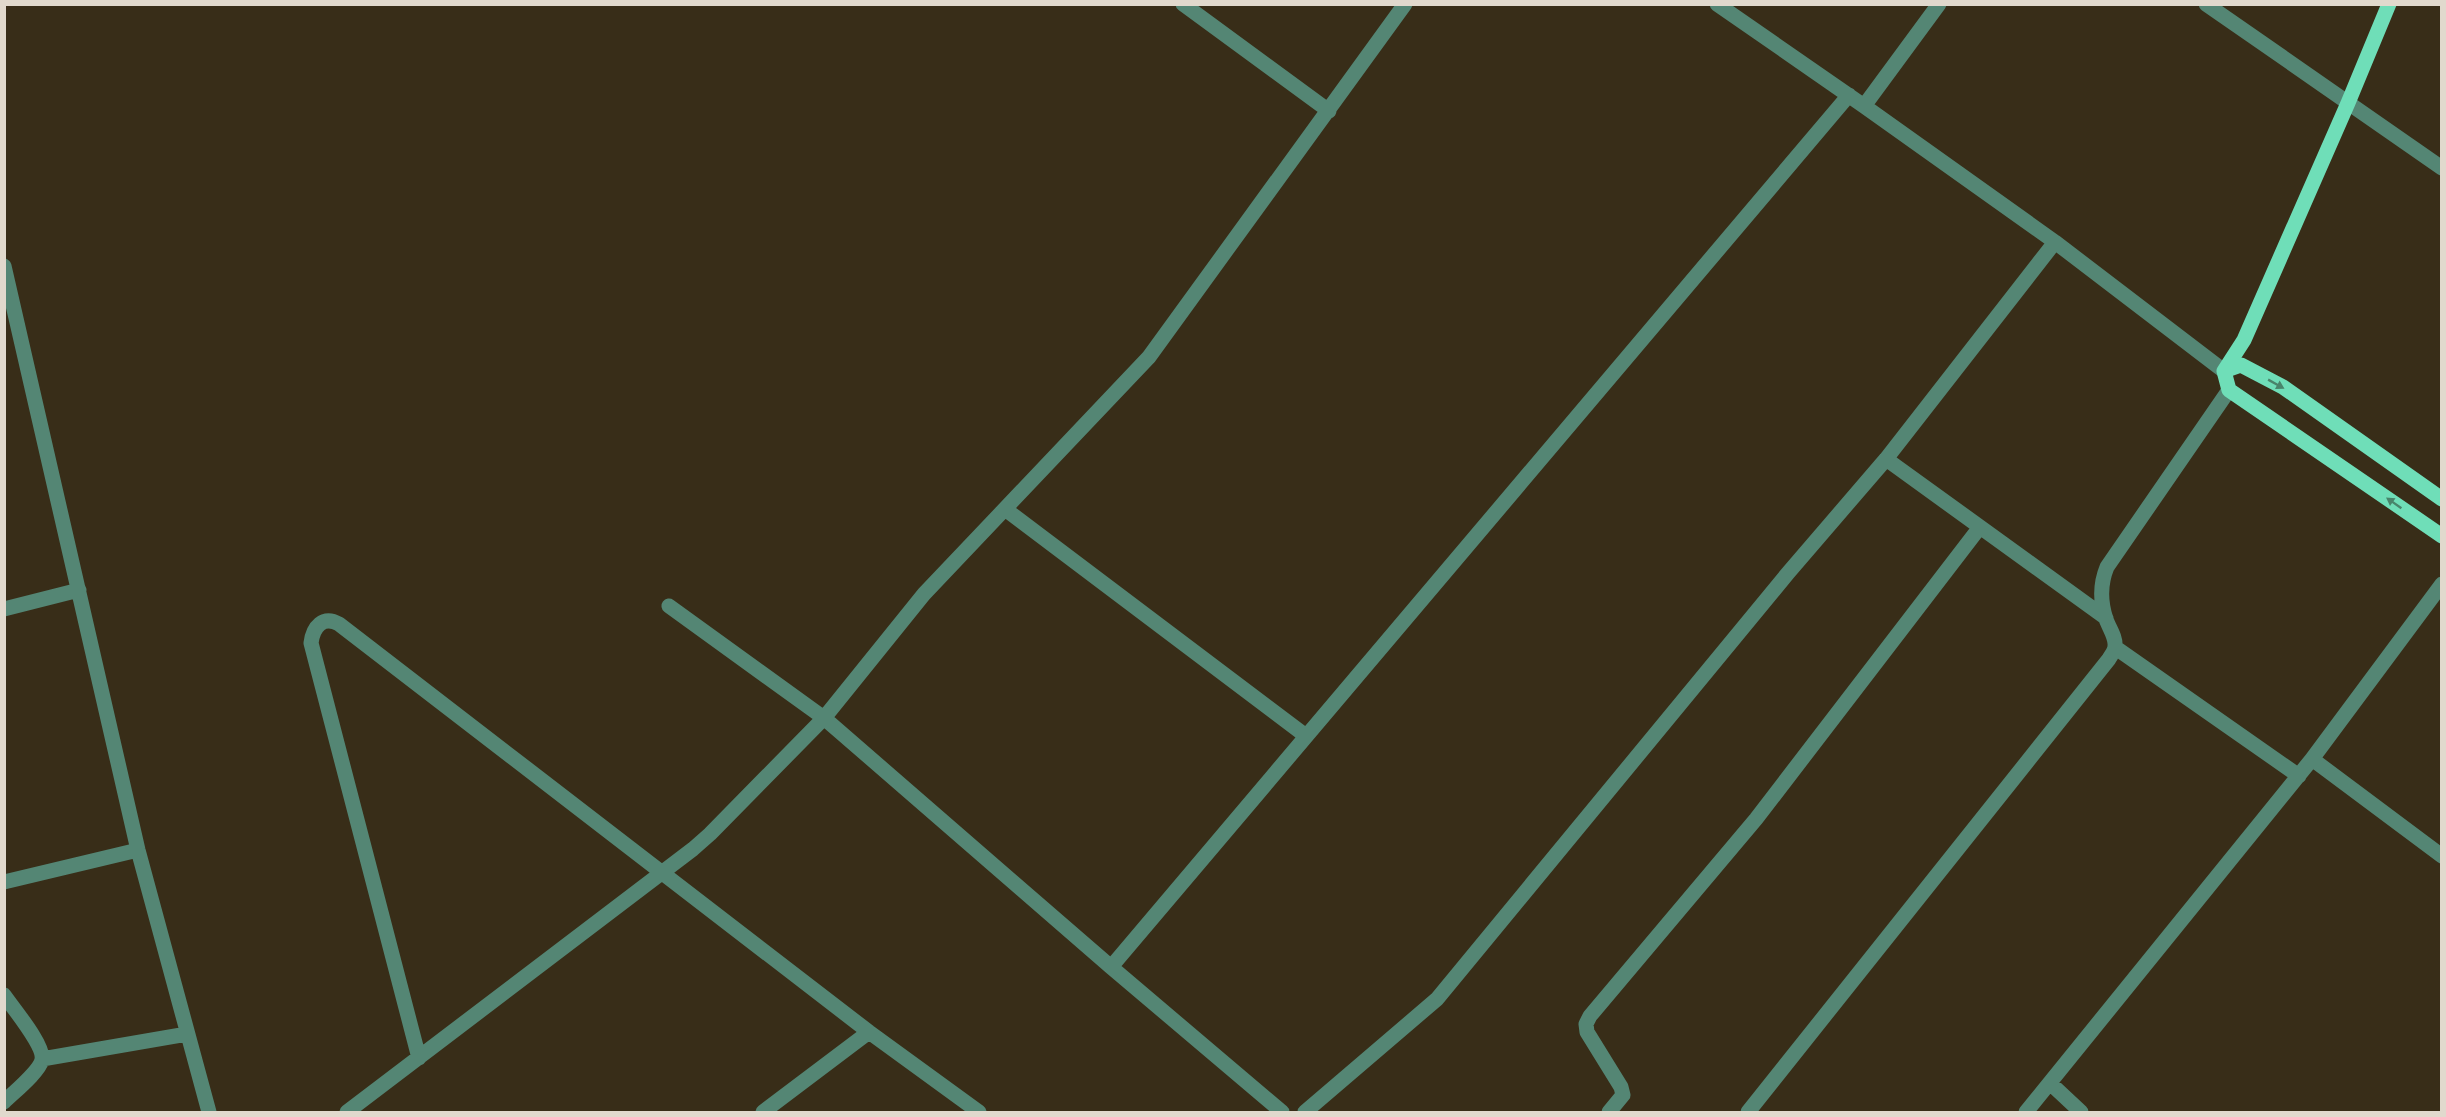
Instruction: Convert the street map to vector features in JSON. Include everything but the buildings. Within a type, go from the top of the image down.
[{"type":"main road","points":[[2389,4],[2244,340],[2224,371],[2229,390],[2442,536]]},
{"type":"main road","points":[[2224,371],[2241,365],[2283,387],[2442,499]]},
{"type":"street","points":[[1183,4],[1329,111]]},
{"type":"street","points":[[347,1113],[710,834],[824,718],[924,594],[1149,357],[1405,4]]},
{"type":"street","points":[[1717,4],[2055,242],[2224,371]]},
{"type":"street","points":[[1864,106],[1939,4]]},
{"type":"street","points":[[2206,4],[2442,168]]},
{"type":"street","points":[[1110,967],[1849,95]]},
{"type":"street","points":[[1305,1113],[1437,999],[1788,573],[1886,459],[2055,242]]},
{"type":"street","points":[[4,266],[138,850],[209,1113]]},
{"type":"street","points":[[2229,390],[2107,567],[2102,580],[2101,594],[2116,648],[2299,776]]},
{"type":"street","points":[[1886,459],[2106,618]]},
{"type":"street","points":[[1005,509],[1306,736]]},
{"type":"street","points":[[1609,1113],[1623,1095],[1621,1087],[1587,1032],[1586,1024],[1590,1016],[1756,819],[1980,527]]},
{"type":"street","points":[[2026,1113],[2299,776],[2442,584]]},
{"type":"street","points":[[4,609],[79,591]]},
{"type":"street","points":[[669,606],[824,718],[1282,1113]]},
{"type":"street","points":[[419,1058],[311,643],[316,627],[324,621],[331,620],[339,624],[869,1032],[980,1113]]},
{"type":"street","points":[[1748,1113],[2116,648]]},
{"type":"street","points":[[2312,759],[2442,856]]},
{"type":"street","points":[[4,882],[138,850]]},
{"type":"street","points":[[4,995],[40,1048],[42,1059],[35,1071],[4,1102]]},
{"type":"street","points":[[762,1113],[869,1032]]},
{"type":"street","points":[[42,1059],[187,1034]]},
{"type":"street","points":[[2050,1083],[2081,1113]]}]
